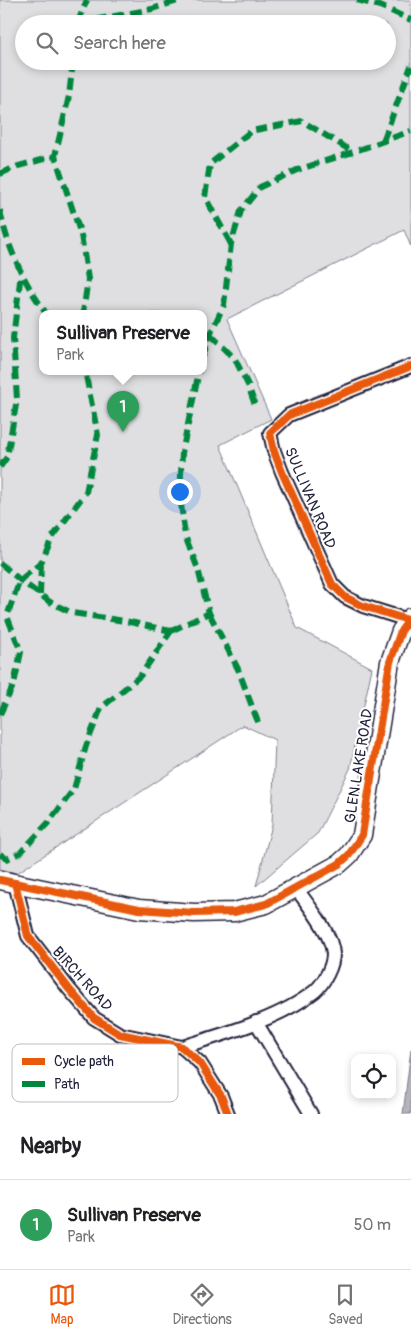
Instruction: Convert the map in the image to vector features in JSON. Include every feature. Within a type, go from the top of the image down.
[{"type":"street","name":"SULLIVAN ROAD","points":[[410,618],[357,603],[345,597],[332,584],[282,472],[270,433],[289,415],[411,366]]},
{"type":"street","name":"GLEN LAKE ROAD","points":[[8,881],[138,909],[194,913],[234,912],[266,904],[340,864],[349,855],[362,834],[390,662],[401,631],[410,618]]},
{"type":"street","name":"BIRCH ROAD","points":[[8,881],[28,936],[68,990],[94,1018],[120,1034],[168,1044]]},
{"type":"street","points":[[182,1047],[246,1027],[287,1008],[316,990],[326,976],[333,955],[331,944],[322,925],[296,888]]},
{"type":"street","points":[[256,1022],[311,1114]]},
{"type":"street","name":"BIRCH ROAD","points":[[178,1046],[182,1047]]},
{"type":"street","points":[[182,1047],[200,1063],[221,1096],[228,1114]]},
{"type":"shaded area","points":[[0,0],[411,0],[411,247],[404,230],[227,319],[271,419],[220,445],[297,628],[372,668],[350,769],[318,833],[256,886],[272,825],[275,740],[243,725],[17,873],[0,869]]},
{"type":"shaded area","points":[[411,1049],[411,1114],[403,1114]]},
{"type":"marked path","points":[[81,15],[87,0]]},
{"type":"marked path","points":[[120,15],[152,9],[181,0]]},
{"type":"marked path","points":[[357,0],[380,6],[411,20]]},
{"type":"marked path","points":[[383,141],[411,66]]},
{"type":"marked path","points":[[72,70],[69,96],[55,156],[81,235],[88,279],[83,310]]},
{"type":"marked path","points":[[231,244],[205,197],[210,164],[251,131],[302,121],[353,152]]},
{"type":"marked path","points":[[207,344],[224,305],[231,244],[241,211],[260,187],[297,170],[411,131]]},
{"type":"marked path","points":[[0,174],[15,167],[55,156]]},
{"type":"marked path","points":[[0,210],[17,264],[44,310]]},
{"type":"marked path","points":[[0,467],[7,457],[17,399],[13,338],[21,273]]},
{"type":"marked path","points":[[210,334],[235,359],[248,385],[256,408]]},
{"type":"marked path","points":[[0,714],[14,684],[21,652],[7,616],[20,580],[41,563],[52,538],[86,492],[98,435],[86,375]]},
{"type":"marked path","points":[[171,631],[209,613],[198,569],[185,536],[180,496],[182,453],[198,375]]},
{"type":"marked path","points":[[0,563],[50,602],[72,613],[125,621],[171,631]]},
{"type":"marked path","points":[[40,595],[41,563]]},
{"type":"marked path","points":[[209,613],[238,669],[259,725]]},
{"type":"marked path","points":[[0,854],[7,859],[20,853],[49,822],[74,789],[86,746],[101,708],[140,676],[171,631]]},
{"type":"cycle path","points":[[408,620],[363,606],[345,597],[332,584],[282,472],[270,433],[289,415],[411,366]]},
{"type":"cycle path","points":[[0,880],[139,909],[194,913],[234,912],[266,904],[339,864],[349,855],[362,835],[390,662],[401,631],[411,617]]},
{"type":"cycle path","points":[[15,883],[28,936],[94,1018],[120,1034],[168,1044]]},
{"type":"cycle path","points":[[178,1046],[182,1047],[200,1063],[221,1096],[228,1114]]},
{"type":"place","name":"Sullivan Preserve","points":[[123,432]]}]
